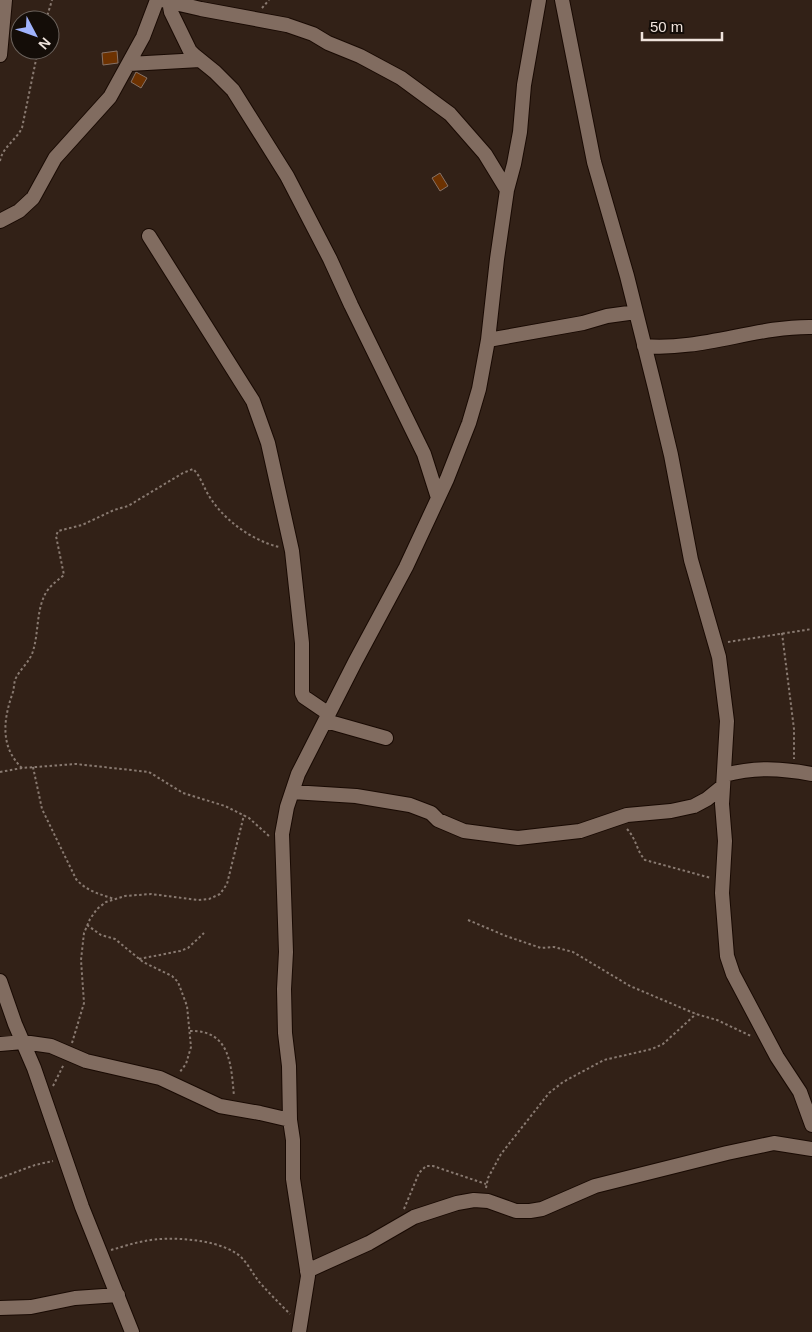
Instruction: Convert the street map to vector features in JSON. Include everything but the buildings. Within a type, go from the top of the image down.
[{"type":"street","points":[[0,56],[5,0]]},
{"type":"street","points":[[164,0],[287,25],[313,34],[401,78],[455,120],[484,154],[507,190]]},
{"type":"street","points":[[164,0],[188,47],[233,90],[287,176],[330,259],[424,454],[438,498]]},
{"type":"street","points":[[0,221],[19,211],[33,198],[55,158],[110,98],[164,0]]},
{"type":"street","points":[[299,1329],[306,1290],[307,1271],[293,1179],[289,1066],[285,1033],[284,989],[286,952],[282,834],[287,807],[298,774],[367,638],[406,567],[447,479],[469,423],[479,389],[488,340],[507,190],[520,132],[524,85],[539,0]]},
{"type":"street","points":[[562,0],[594,162],[636,312],[672,455],[691,560],[719,657],[726,721],[722,804],[725,841],[722,894],[727,956],[733,974],[768,1040],[800,1092],[812,1125]]},
{"type":"street","points":[[129,64],[200,60]]},
{"type":"street","points":[[149,236],[253,401],[268,444],[292,551],[302,643],[302,693],[328,718],[386,738]]},
{"type":"street","points":[[488,340],[583,323],[606,316],[636,312]]},
{"type":"street","points":[[644,346],[660,347],[739,337],[774,330],[812,327]]},
{"type":"street","points":[[292,792],[356,796],[410,805],[431,813],[438,820],[454,828],[500,837],[518,838],[580,831],[627,815],[671,811],[694,806],[707,799],[723,780],[741,771],[783,769],[812,774]]},
{"type":"street","points":[[0,981],[34,1068],[100,1254],[132,1332]]},
{"type":"street","points":[[0,1044],[23,1042],[48,1045],[86,1061],[129,1070],[170,1083],[220,1106],[290,1120]]},
{"type":"street","points":[[307,1271],[369,1243],[414,1217],[457,1203],[486,1200],[516,1211],[530,1211],[542,1209],[595,1186],[755,1146],[774,1143],[812,1149]]},
{"type":"street","points":[[0,1308],[31,1307],[75,1298],[118,1295]]},
{"type":"path","points":[[0,161],[4,151],[18,136],[22,128],[36,60]]},
{"type":"path","points":[[22,768],[13,762],[5,751],[3,740],[6,707],[14,690],[15,680],[33,653],[44,597],[51,586],[64,575],[56,536],[58,530],[82,525],[114,510],[128,506],[193,469],[214,504],[240,528],[273,546],[292,551]]},
{"type":"path","points":[[716,644],[812,629]]},
{"type":"path","points":[[782,633],[794,729],[794,771]]},
{"type":"path","points":[[0,772],[33,767],[91,765],[149,772],[183,793],[225,806],[244,815],[282,848]]},
{"type":"path","points":[[33,767],[42,809],[76,879],[81,886],[115,900]]},
{"type":"path","points":[[44,1098],[60,1074],[83,1010],[84,996],[81,960],[84,933],[97,909],[106,902],[125,896],[150,894],[198,900],[209,899],[220,894],[228,884],[244,815]]},
{"type":"path","points":[[617,818],[633,836],[645,860],[712,878],[723,879]]},
{"type":"path","points":[[468,920],[506,936],[542,948],[566,949],[574,952],[596,964],[618,980],[696,1014],[717,1020],[736,1030],[768,1040]]},
{"type":"path","points":[[88,925],[101,935],[115,939],[139,959],[151,967],[172,976],[178,982],[187,1006],[191,1047],[186,1064],[170,1083]]},
{"type":"path","points":[[139,959],[188,948],[204,933]]},
{"type":"path","points":[[486,1200],[486,1184],[501,1154],[549,1093],[585,1069],[604,1060],[652,1049],[663,1044],[696,1014]]},
{"type":"path","points":[[190,1031],[207,1032],[224,1048],[230,1062],[235,1108]]},
{"type":"path","points":[[0,1178],[47,1162],[66,1161]]},
{"type":"path","points":[[404,1210],[419,1173],[426,1166],[433,1166],[486,1184]]},
{"type":"path","points":[[100,1254],[144,1241],[160,1239],[197,1241],[223,1246],[242,1258],[299,1329]]}]
